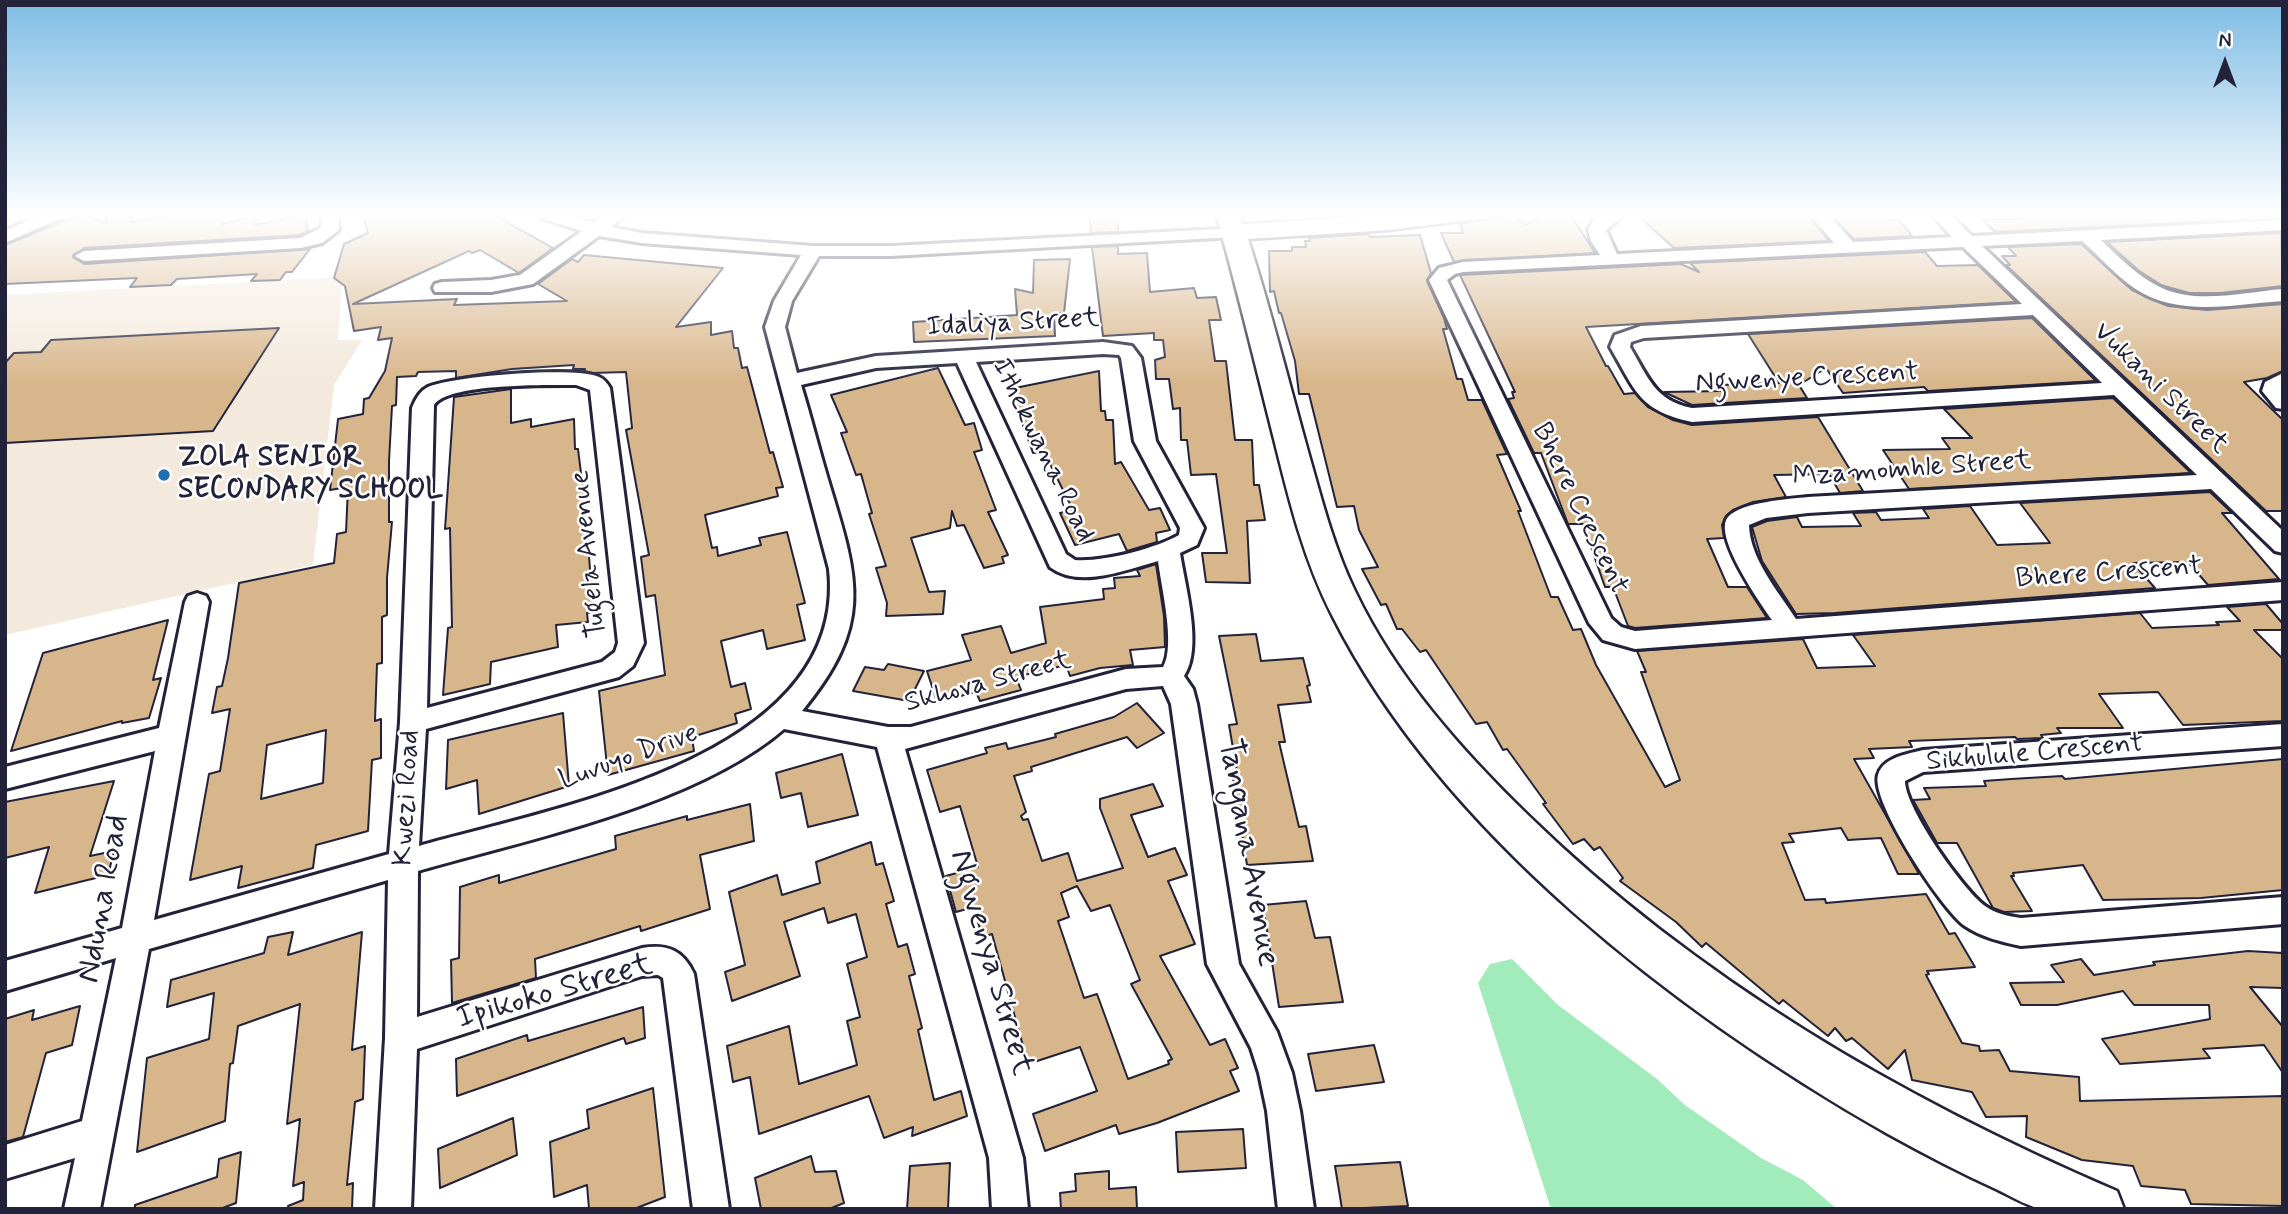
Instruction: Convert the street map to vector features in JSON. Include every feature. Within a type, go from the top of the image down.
[{"type":"main road","points":[[1244,271],[1307,509],[1328,569],[1368,648],[1446,757],[1521,836],[1599,908],[1683,976],[1787,1047],[1883,1103],[1996,1164],[2099,1209]]},
{"type":"street","points":[[442,288],[500,285],[526,280],[539,271]]},
{"type":"street","name":"Luvuyo Drive","points":[[5,976],[674,782],[728,755],[780,718],[804,691],[823,663],[836,633],[843,600],[840,568],[775,327],[783,301],[801,271]]},
{"type":"street","name":"Bhere Crescent","points":[[1448,271],[1441,274],[1438,280],[1601,624],[1620,638],[1790,629],[2283,591]]},
{"type":"street","name":"Vukani Street","points":[[1998,271],[2283,545]]},
{"type":"street","points":[[2127,271],[2162,295],[2200,300],[2283,295]]},
{"type":"street","name":"Ngwenye Crescent","points":[[2036,309],[1641,332],[1622,339],[1620,347],[1650,398],[1666,408],[1692,415],[2119,388]]},
{"type":"street","name":"Idaliya Street","points":[[790,381],[876,362],[1103,348],[1116,348],[1130,353],[1145,441],[1189,519],[1191,535]]},
{"type":"street","name":"Ithekwana Road","points":[[962,355],[1061,564],[1081,569],[1168,549],[1184,543],[1191,535]]},
{"type":"street","name":"Tugela Avenue","points":[[413,722],[610,670],[623,663],[631,643],[600,388],[595,382],[575,379],[463,385],[435,392]]},
{"type":"street","points":[[2283,379],[2272,386],[2272,391],[2283,403]]},
{"type":"street","name":"Kwezi Road","points":[[393,1209],[401,1038],[403,861],[413,722],[422,408],[426,399],[435,392]]},
{"type":"street","name":"Mzamomhle Street","points":[[1790,629],[1741,547],[1735,531],[1737,521],[1746,514],[1852,504],[2216,481]]},
{"type":"street","points":[[1168,549],[1181,643],[1178,665],[1170,676]]},
{"type":"street","name":"Nduna Road","points":[[82,1209],[136,938],[197,602]]},
{"type":"street","name":"Skhova Street","points":[[780,718],[888,738],[934,733],[1126,679],[1170,676]]},
{"type":"street","name":"Tangana Avenue","points":[[1170,676],[1180,689],[1184,704],[1223,964],[1232,986],[1269,1052],[1276,1074],[1296,1209]]},
{"type":"street","name":"Sikhulule Crescent","points":[[2283,735],[1923,761],[1902,767],[1891,776],[1891,788],[1897,804],[1958,901],[1975,916],[1997,928],[2021,932],[2283,911]]},
{"type":"street","points":[[5,778],[171,736]]},
{"type":"street","name":"Ngwenya Street","points":[[888,738],[1006,1158],[1010,1209]]},
{"type":"street","name":"Ipikoko Street","points":[[401,1038],[642,962],[667,961],[674,965],[678,974],[710,1209]]},
{"type":"street","points":[[5,1162],[97,1134]]},
{"type":"shaded area","name":"ZOLA SENIOR SECONDARY SCHOOL","points":[[342,277],[338,340],[362,340],[334,385],[313,565],[5,635],[5,295]]},
{"type":"green space","points":[[1512,959],[1558,1005],[1657,1079],[1685,1105],[1761,1158],[1803,1180],[1837,1209],[1551,1209],[1478,983],[1490,964]]},
{"type":"building","points":[[5,271],[293,271],[286,272],[280,280],[251,281],[257,274],[177,279],[171,285],[130,287],[137,278],[5,284]]},
{"type":"building","points":[[336,271],[426,271],[353,304],[457,299],[454,305],[567,301],[538,284],[556,271],[721,271],[676,327],[711,322],[711,335],[732,331],[734,348],[738,348],[742,368],[747,367],[770,453],[773,452],[783,487],[776,488],[778,496],[705,515],[712,548],[717,547],[718,556],[761,545],[759,538],[787,532],[805,603],[797,605],[805,640],[767,649],[763,630],[721,641],[731,687],[745,683],[751,709],[735,714],[737,723],[692,737],[694,751],[608,775],[599,691],[665,675],[655,595],[646,597],[641,557],[649,555],[626,430],[632,428],[626,372],[593,373],[584,371],[585,369],[573,369],[574,365],[512,369],[456,378],[456,371],[418,372],[416,376],[397,377],[396,405],[392,406],[389,461],[389,522],[392,522],[387,615],[382,617],[382,663],[377,664],[375,721],[381,719],[381,758],[372,760],[368,831],[316,845],[313,868],[238,888],[242,866],[190,880],[209,774],[220,771],[230,709],[212,713],[217,687],[222,686],[228,658],[239,583],[334,563],[337,534],[346,532],[348,487],[330,490],[338,419],[363,414],[364,399],[369,398],[385,371],[392,338],[378,340],[381,327],[354,331],[345,286],[334,278]],"holes":[[[326,730],[323,783],[261,799],[267,745]]]},
{"type":"building","points":[[1034,271],[1069,271],[1064,313],[1054,313],[1055,336],[914,342],[913,322],[1017,315],[1015,289],[1033,293]]},
{"type":"building","points":[[1095,271],[1148,271],[1150,292],[1194,288],[1197,298],[1216,297],[1221,320],[1209,320],[1215,361],[1226,361],[1235,440],[1252,440],[1254,485],[1259,485],[1265,520],[1247,521],[1250,583],[1206,582],[1202,553],[1227,553],[1216,474],[1191,475],[1187,440],[1181,440],[1180,408],[1173,409],[1169,379],[1156,379],[1155,360],[1165,357],[1163,340],[1154,340],[1154,333],[1103,336]]},
{"type":"building","points":[[1269,271],[1430,271],[1427,281],[1444,318],[1447,329],[1443,329],[1457,379],[1462,379],[1468,400],[1482,400],[1507,454],[1497,455],[1521,511],[1518,511],[1551,597],[1558,597],[1573,630],[1581,629],[1596,665],[1665,787],[1680,780],[1641,672],[1646,672],[1637,651],[1803,639],[1817,668],[1875,666],[1853,635],[2140,613],[2152,628],[2219,625],[2216,622],[2240,621],[2227,607],[2266,604],[2283,624],[2283,630],[2254,630],[2283,659],[2283,721],[2183,725],[2158,692],[2099,694],[2123,728],[2057,728],[2061,733],[2041,735],[2043,738],[1909,741],[1912,747],[1869,749],[1874,758],[1854,759],[1919,874],[1898,874],[1881,838],[1848,840],[1841,828],[1789,834],[1794,842],[1782,843],[1805,900],[1825,899],[1826,903],[1926,894],[1949,934],[1955,933],[1975,967],[1927,971],[1929,974],[1926,975],[1962,1043],[1979,1046],[1980,1051],[1999,1050],[2010,1071],[2079,1077],[2080,1101],[2283,1096],[2283,1206],[2191,1204],[2185,1190],[2141,1186],[2133,1166],[2082,1160],[2026,1137],[2027,1116],[1986,1117],[1972,1092],[1912,1080],[1905,1050],[1888,1069],[1852,1038],[1846,1041],[1835,1028],[1828,1036],[1783,1000],[1779,1004],[1706,943],[1702,947],[1676,922],[1620,881],[1623,878],[1600,847],[1594,850],[1584,839],[1573,844],[1507,749],[1503,750],[1487,722],[1476,724],[1426,650],[1420,652],[1402,629],[1397,629],[1386,604],[1381,605],[1362,569],[1378,567],[1359,530],[1354,506],[1337,507],[1309,394],[1299,394],[1295,361],[1274,291],[1270,292]]},
{"type":"building","points":[[1547,271],[1984,271],[2016,302],[1586,327],[1624,394],[1635,393],[1648,407],[1673,420],[1692,425],[1818,417],[1863,491],[1840,493],[1829,474],[1774,475],[1786,497],[1753,502],[1733,510],[1722,525],[1724,538],[1707,539],[1728,587],[1747,587],[1767,618],[1635,628],[1628,626],[1613,587],[1605,587],[1583,524],[1568,524],[1541,453],[1534,453],[1508,399],[1514,398],[1512,392],[1515,392],[1460,275]]},
{"type":"building","points":[[2012,271],[2111,271],[2132,290],[2168,306],[2207,310],[2283,304],[2283,371],[2267,378],[2244,382],[2283,420],[2283,511],[2266,511]]},
{"type":"building","points":[[2139,271],[2282,271],[2283,286],[2220,293],[2189,293],[2161,285]]},
{"type":"building","points":[[2032,318],[2096,381],[1928,391],[1924,387],[1843,393],[1826,368],[1799,385],[1807,398],[1692,405],[1664,392],[1721,391],[1718,385],[1779,383],[1748,334]]},
{"type":"building","points":[[279,328],[213,431],[5,443],[5,363],[14,353],[41,352],[51,340]]},
{"type":"building","points":[[938,368],[965,425],[974,423],[982,450],[974,452],[996,510],[988,512],[1008,555],[1002,557],[1004,563],[984,568],[964,525],[957,526],[952,511],[950,528],[911,538],[929,592],[945,591],[943,614],[886,616],[887,603],[876,568],[886,566],[869,514],[872,513],[861,474],[856,475],[841,433],[847,432],[831,395]]},
{"type":"building","points":[[1099,371],[1101,411],[1105,411],[1106,420],[1113,420],[1115,464],[1121,462],[1149,510],[1160,508],[1170,530],[1156,533],[1157,542],[1127,551],[1119,534],[1075,545],[1060,513],[1073,510],[1046,456],[1042,457],[1040,452],[1033,453],[1010,389]]},
{"type":"building","points":[[511,389],[511,423],[531,419],[531,427],[574,419],[575,449],[578,449],[586,513],[593,612],[587,613],[588,622],[556,625],[558,647],[491,662],[490,684],[443,695],[448,628],[452,627],[450,528],[445,529],[454,397]]},
{"type":"building","points":[[2113,398],[2191,473],[1909,489],[1883,450],[1950,449],[1942,438],[1972,438],[1944,409]]},
{"type":"building","points":[[2210,492],[2232,513],[2222,513],[2279,579],[2208,585],[2188,562],[2133,563],[2155,588],[1796,614],[1762,561],[1752,527],[1767,521],[1797,517],[1802,527],[1861,526],[1853,513],[1876,512],[1881,520],[1929,518],[1923,509],[1970,506],[1997,545],[2050,543],[2020,503]]},
{"type":"building","points":[[1156,564],[1164,616],[1165,647],[1130,650],[1133,665],[1100,668],[1070,676],[1066,665],[1016,677],[1021,690],[980,701],[976,692],[937,702],[927,671],[971,660],[962,635],[1001,626],[1011,653],[1046,643],[1040,607],[1104,599],[1103,589],[1115,588],[1114,578],[1140,576],[1137,570]]},
{"type":"building","points":[[168,620],[153,680],[161,678],[149,718],[122,721],[11,751],[43,653]]},
{"type":"building","points":[[1256,634],[1261,661],[1303,658],[1310,685],[1307,686],[1311,702],[1278,705],[1285,742],[1279,742],[1299,827],[1306,826],[1313,861],[1247,865],[1233,778],[1238,777],[1229,725],[1237,724],[1219,636]]},
{"type":"building","points":[[888,664],[924,671],[909,701],[853,691],[865,667],[884,670]]},
{"type":"building","points":[[1137,703],[1164,733],[1137,748],[1127,737],[1031,767],[1032,771],[1014,776],[1026,812],[1021,816],[1023,820],[1028,819],[1042,861],[1068,853],[1077,881],[1123,868],[1100,808],[1100,799],[1153,784],[1163,806],[1131,815],[1148,857],[1175,848],[1187,875],[1168,881],[1195,944],[1160,956],[1210,1045],[1225,1039],[1238,1068],[1230,1071],[1239,1091],[1157,1123],[1119,1134],[1116,1125],[1045,1151],[1033,1114],[1097,1091],[1080,1047],[1028,1064],[992,934],[982,937],[974,907],[956,912],[946,876],[978,867],[960,806],[940,812],[927,770],[987,753],[985,748],[1006,743],[1008,749],[1056,737],[1055,734],[1114,717]],"holes":[[[1077,886],[1091,911],[1110,905],[1140,980],[1131,984],[1172,1059],[1168,1061],[1169,1064],[1128,1079],[1097,994],[1084,998],[1058,921],[1069,917],[1061,893]]]},
{"type":"building","points":[[563,713],[569,786],[479,814],[477,780],[446,789],[448,740]]},
{"type":"building","points":[[842,754],[858,815],[808,827],[801,793],[781,798],[776,773]]},
{"type":"building","points":[[2283,759],[2283,890],[2201,898],[2103,900],[2083,865],[2013,873],[2014,876],[2011,876],[2032,911],[2004,912],[1993,908],[1957,843],[1937,843],[1913,800],[1930,799],[1924,788],[1986,786],[1984,781],[2062,776],[2065,779]]},
{"type":"building","points":[[114,781],[90,856],[114,851],[108,875],[35,893],[49,847],[5,858],[5,802]]},
{"type":"building","points":[[750,804],[754,841],[700,855],[710,909],[641,931],[640,926],[535,959],[536,978],[452,1003],[451,960],[459,958],[460,887],[499,875],[499,883],[616,849],[615,836],[687,816],[687,820]]},
{"type":"building","points":[[871,842],[876,865],[883,863],[894,901],[886,904],[898,947],[907,944],[915,974],[909,976],[922,1028],[918,1030],[934,1100],[961,1091],[967,1116],[912,1136],[913,1127],[884,1138],[869,1096],[759,1134],[750,1077],[733,1082],[727,1046],[789,1026],[799,1084],[857,1065],[847,1021],[860,1017],[847,964],[867,957],[856,914],[828,923],[824,908],[784,922],[800,976],[732,1001],[725,972],[745,965],[729,892],[777,875],[782,895],[820,883],[816,862]]},
{"type":"building","points":[[1306,901],[1315,938],[1330,937],[1343,1002],[1279,1007],[1263,905]]},
{"type":"building","points":[[293,932],[288,955],[362,932],[352,1050],[365,1046],[363,1099],[355,1102],[347,1185],[353,1183],[352,1209],[289,1209],[288,1206],[303,1200],[304,1182],[293,1186],[300,1119],[287,1124],[300,1004],[238,1026],[233,1063],[230,1064],[225,1121],[137,1152],[147,1058],[209,1039],[214,993],[167,1007],[171,980],[264,953],[268,937]]},
{"type":"building","points":[[2248,951],[2283,953],[2283,988],[2250,987],[2283,1027],[2283,1073],[2264,1045],[2203,1049],[2210,1058],[2120,1064],[2102,1039],[2210,1019],[2209,1005],[2134,1005],[2123,991],[2057,1005],[2021,1005],[2010,983],[2064,982],[2051,965],[2081,959],[2094,975],[2155,965],[2153,962]]},
{"type":"building","points":[[80,1006],[72,1045],[46,1053],[23,1137],[5,1142],[5,1019],[34,1010],[32,1020]]},
{"type":"building","points":[[643,1007],[645,1038],[626,1044],[624,1038],[457,1096],[456,1059],[527,1035],[528,1041]]},
{"type":"building","points":[[1374,1045],[1384,1082],[1316,1091],[1308,1054]]},
{"type":"building","points":[[653,1088],[665,1197],[634,1209],[589,1209],[587,1185],[554,1197],[550,1142],[589,1128],[587,1110]]},
{"type":"building","points":[[513,1118],[517,1155],[440,1188],[438,1149]]},
{"type":"building","points":[[1243,1129],[1246,1168],[1178,1172],[1176,1132]]},
{"type":"building","points":[[241,1152],[236,1203],[220,1209],[135,1209],[135,1205],[217,1177],[219,1159]]},
{"type":"building","points":[[811,1156],[815,1172],[836,1171],[844,1203],[829,1209],[761,1209],[755,1178]]},
{"type":"building","points":[[1400,1162],[1408,1206],[1342,1209],[1335,1166]]},
{"type":"building","points":[[950,1163],[948,1209],[907,1209],[910,1166]]},
{"type":"building","points":[[1109,1171],[1109,1189],[1136,1187],[1137,1209],[1061,1209],[1060,1193],[1076,1191],[1075,1174]]},
{"type":"place","name":"ZOLA SENIOR SECONDARY SCHOOL","points":[[164,475]]}]
